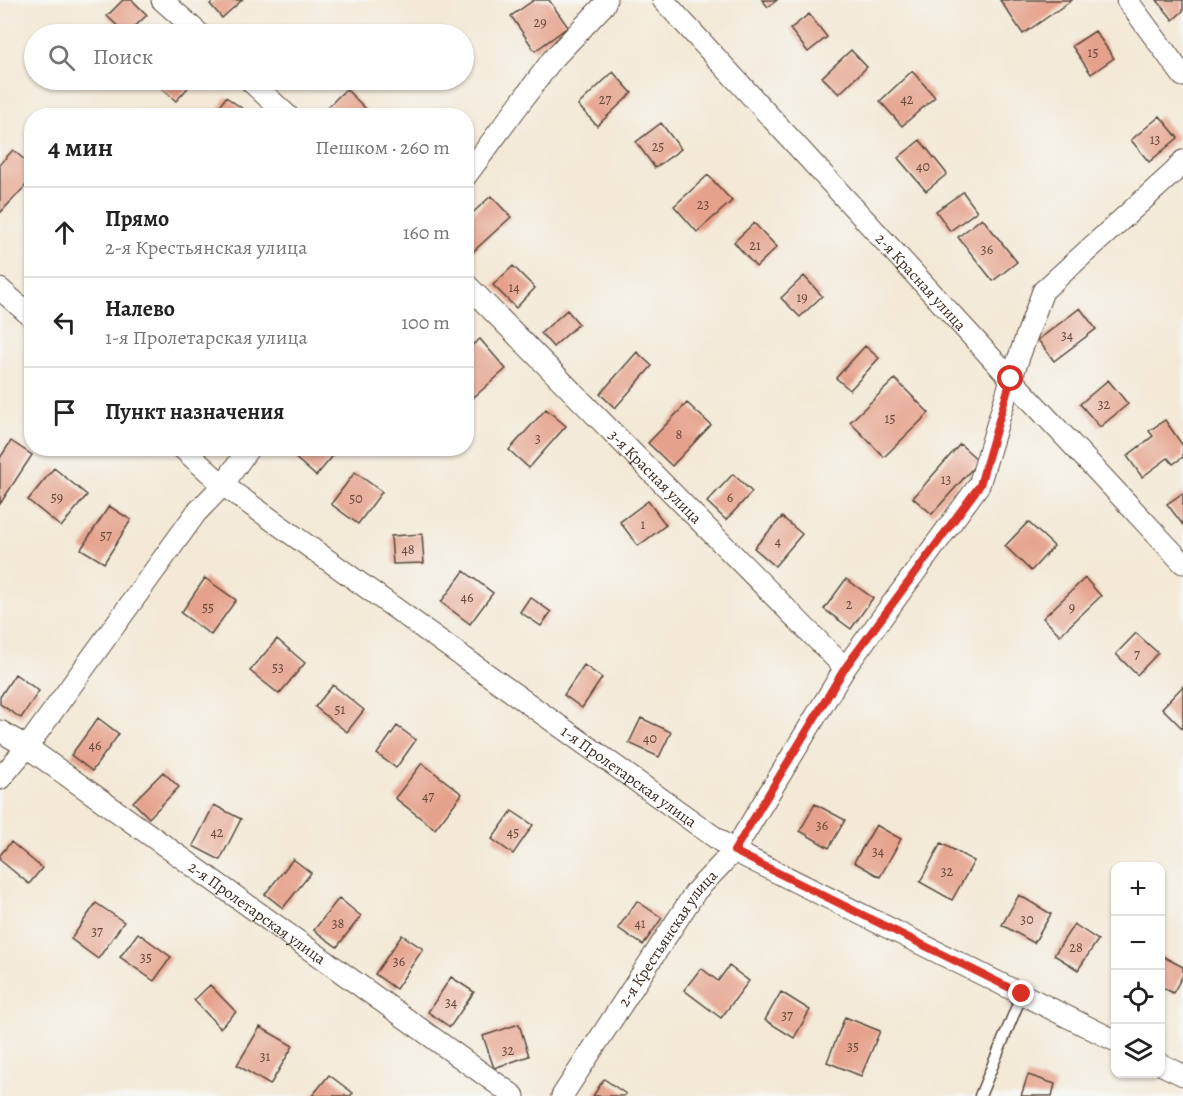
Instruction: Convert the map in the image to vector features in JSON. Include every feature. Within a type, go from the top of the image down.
[{"type":"street","points":[[162,0],[189,24]]},
{"type":"street","points":[[474,165],[552,60],[604,5],[606,0]]},
{"type":"street","name":"2-я Красная улица","points":[[663,0],[1183,563]]},
{"type":"street","points":[[1127,0],[1183,76]]},
{"type":"street","points":[[260,90],[279,108]]},
{"type":"street","name":"2-я Крестьянская улица","points":[[562,1096],[696,891],[734,851],[845,668],[980,485],[1011,379],[1043,291],[1175,171],[1183,161]]},
{"type":"street","points":[[0,289],[24,310]]},
{"type":"street","name":"3-я Красная улица","points":[[474,292],[845,668]]},
{"type":"street","name":"1-я Пролетарская улица","points":[[191,456],[223,485],[734,851],[1111,1038]]},
{"type":"street","points":[[0,779],[27,747],[196,513],[223,485],[243,456]]},
{"type":"street","name":"2-я Пролетарская улица","points":[[0,731],[27,747],[514,1096]]},
{"type":"lane","points":[[980,1096],[1022,994]]},
{"type":"building","points":[[123,0],[132,0],[147,15],[138,24],[115,24],[107,16]]},
{"type":"building","points":[[215,0],[242,0],[222,18],[210,4]]},
{"type":"building","points":[[534,0],[549,0],[568,27],[535,51],[511,16]]},
{"type":"building","points":[[762,0],[777,0],[768,7]]},
{"type":"building","points":[[1000,0],[1072,0],[1023,34]]},
{"type":"building","points":[[1157,0],[1183,0],[1183,11],[1173,20]]},
{"type":"building","points":[[809,14],[827,37],[808,52],[790,29]]},
{"type":"building","points":[[1095,31],[1114,58],[1091,74],[1072,46]]},
{"type":"building","points":[[851,50],[867,67],[839,94],[822,77]]},
{"type":"building","points":[[912,71],[935,97],[902,126],[880,101]]},
{"type":"building","points":[[613,72],[632,93],[597,126],[578,105]]},
{"type":"building","points":[[163,90],[186,90],[176,101]]},
{"type":"building","points":[[347,90],[365,108],[327,108]]},
{"type":"building","points":[[226,97],[242,108],[218,108]]},
{"type":"building","points":[[1160,116],[1178,138],[1149,162],[1131,140]]},
{"type":"building","points":[[661,123],[681,149],[655,168],[636,142]]},
{"type":"building","points":[[920,140],[947,174],[926,191],[898,158]]},
{"type":"building","points":[[13,150],[24,159],[24,188],[0,213],[0,164]]},
{"type":"building","points":[[708,175],[732,201],[697,232],[674,206]]},
{"type":"building","points":[[963,192],[977,211],[950,231],[936,211]]},
{"type":"building","points":[[491,196],[511,217],[474,251],[474,212]]},
{"type":"building","points":[[982,218],[1017,262],[993,281],[958,237]]},
{"type":"building","points":[[754,223],[777,247],[756,267],[734,242]]},
{"type":"building","points":[[513,266],[535,288],[516,308],[493,285]]},
{"type":"building","points":[[804,276],[822,296],[800,317],[781,298]]},
{"type":"building","points":[[1080,308],[1096,329],[1054,361],[1038,340]]},
{"type":"building","points":[[567,310],[579,324],[553,347],[541,333]]},
{"type":"building","points":[[480,339],[506,369],[474,397],[474,344]]},
{"type":"building","points":[[865,346],[879,358],[850,390],[836,378]]},
{"type":"building","points":[[637,352],[652,366],[615,408],[600,394]]},
{"type":"building","points":[[895,379],[929,413],[884,457],[850,422]]},
{"type":"building","points":[[1108,380],[1128,404],[1100,427],[1080,404]]},
{"type":"building","points":[[687,403],[711,425],[672,466],[648,443]]},
{"type":"building","points":[[546,409],[566,426],[529,468],[509,450]]},
{"type":"building","points":[[1165,420],[1183,446],[1183,457],[1173,464],[1168,458],[1142,477],[1127,456],[1153,436],[1149,431]]},
{"type":"building","points":[[11,441],[24,450],[24,456],[31,456],[0,504],[0,458]]},
{"type":"building","points":[[960,444],[979,461],[932,514],[913,498]]},
{"type":"building","points":[[293,456],[333,456],[316,476]]},
{"type":"building","points":[[54,468],[87,495],[61,527],[28,500]]},
{"type":"building","points":[[355,472],[382,492],[358,524],[331,504]]},
{"type":"building","points":[[733,474],[752,492],[726,520],[707,502]]},
{"type":"building","points":[[1183,493],[1183,525],[1167,504]]},
{"type":"building","points":[[648,501],[666,525],[638,546],[620,522]]},
{"type":"building","points":[[109,506],[131,520],[104,563],[81,549]]},
{"type":"building","points":[[782,517],[802,534],[775,566],[754,548]]},
{"type":"building","points":[[1028,522],[1054,546],[1031,571],[1005,546]]},
{"type":"building","points":[[422,534],[424,563],[393,564],[391,536]]},
{"type":"building","points":[[464,571],[493,593],[470,624],[441,602]]},
{"type":"building","points":[[205,578],[236,600],[211,635],[181,613]]},
{"type":"building","points":[[1085,578],[1101,596],[1060,635],[1043,618]]},
{"type":"building","points":[[846,579],[873,598],[851,629],[824,609]]},
{"type":"building","points":[[530,597],[551,612],[541,626],[520,612]]},
{"type":"building","points":[[1136,633],[1158,653],[1137,675],[1116,654]]},
{"type":"building","points":[[277,639],[305,663],[279,694],[250,671]]},
{"type":"building","points":[[584,665],[602,678],[582,708],[564,695]]},
{"type":"building","points":[[15,674],[39,691],[21,718],[0,704],[0,697]]},
{"type":"building","points":[[333,685],[364,710],[347,732],[315,707]]},
{"type":"building","points":[[1183,686],[1183,729],[1162,708]]},
{"type":"building","points":[[98,718],[119,734],[92,771],[71,755]]},
{"type":"building","points":[[641,718],[671,732],[659,757],[629,743]]},
{"type":"building","points":[[397,726],[416,740],[396,768],[377,754]]},
{"type":"building","points":[[422,763],[462,794],[435,829],[395,798]]},
{"type":"building","points":[[163,772],[179,787],[149,818],[133,802]]},
{"type":"building","points":[[815,804],[845,820],[829,848],[800,831]]},
{"type":"building","points":[[214,805],[241,819],[220,860],[193,846]]},
{"type":"building","points":[[512,811],[533,825],[513,854],[492,839]]},
{"type":"building","points":[[876,825],[901,839],[880,877],[854,862]]},
{"type":"building","points":[[11,842],[42,868],[29,884],[0,860],[0,855]]},
{"type":"building","points":[[941,843],[974,861],[952,900],[920,882]]},
{"type":"building","points":[[293,859],[311,873],[283,908],[265,894]]},
{"type":"building","points":[[1019,895],[1051,914],[1034,943],[1002,925]]},
{"type":"building","points":[[339,898],[361,916],[337,947],[314,930]]},
{"type":"building","points":[[637,901],[662,918],[643,945],[618,928]]},
{"type":"building","points":[[96,903],[124,922],[98,959],[71,939]]},
{"type":"building","points":[[1074,924],[1098,940],[1078,970],[1054,955]]},
{"type":"building","points":[[138,933],[171,957],[154,981],[120,957]]},
{"type":"building","points":[[402,935],[423,949],[396,989],[375,974]]},
{"type":"building","points":[[1165,958],[1183,967],[1183,975],[1173,993],[1165,989]]},
{"type":"building","points":[[729,966],[749,981],[721,1018],[684,990],[701,968],[718,981]]},
{"type":"building","points":[[451,977],[474,992],[450,1027],[428,1012]]},
{"type":"building","points":[[210,985],[236,1012],[220,1028],[194,1000]]},
{"type":"building","points":[[781,992],[810,1010],[794,1038],[765,1020]]},
{"type":"building","points":[[845,1017],[880,1031],[861,1076],[827,1062]]},
{"type":"building","points":[[519,1024],[529,1056],[494,1068],[483,1036]]},
{"type":"building","points":[[260,1027],[293,1046],[270,1085],[237,1065]]},
{"type":"building","points":[[329,1075],[353,1093],[350,1096],[312,1096]]},
{"type":"building","points":[[1028,1075],[1055,1084],[1052,1096],[1021,1096]]},
{"type":"building","points":[[604,1079],[626,1094],[624,1096],[593,1096]]},
{"type":"route","points":[[1011,379],[980,485],[845,668],[734,851],[1022,994]]}]
